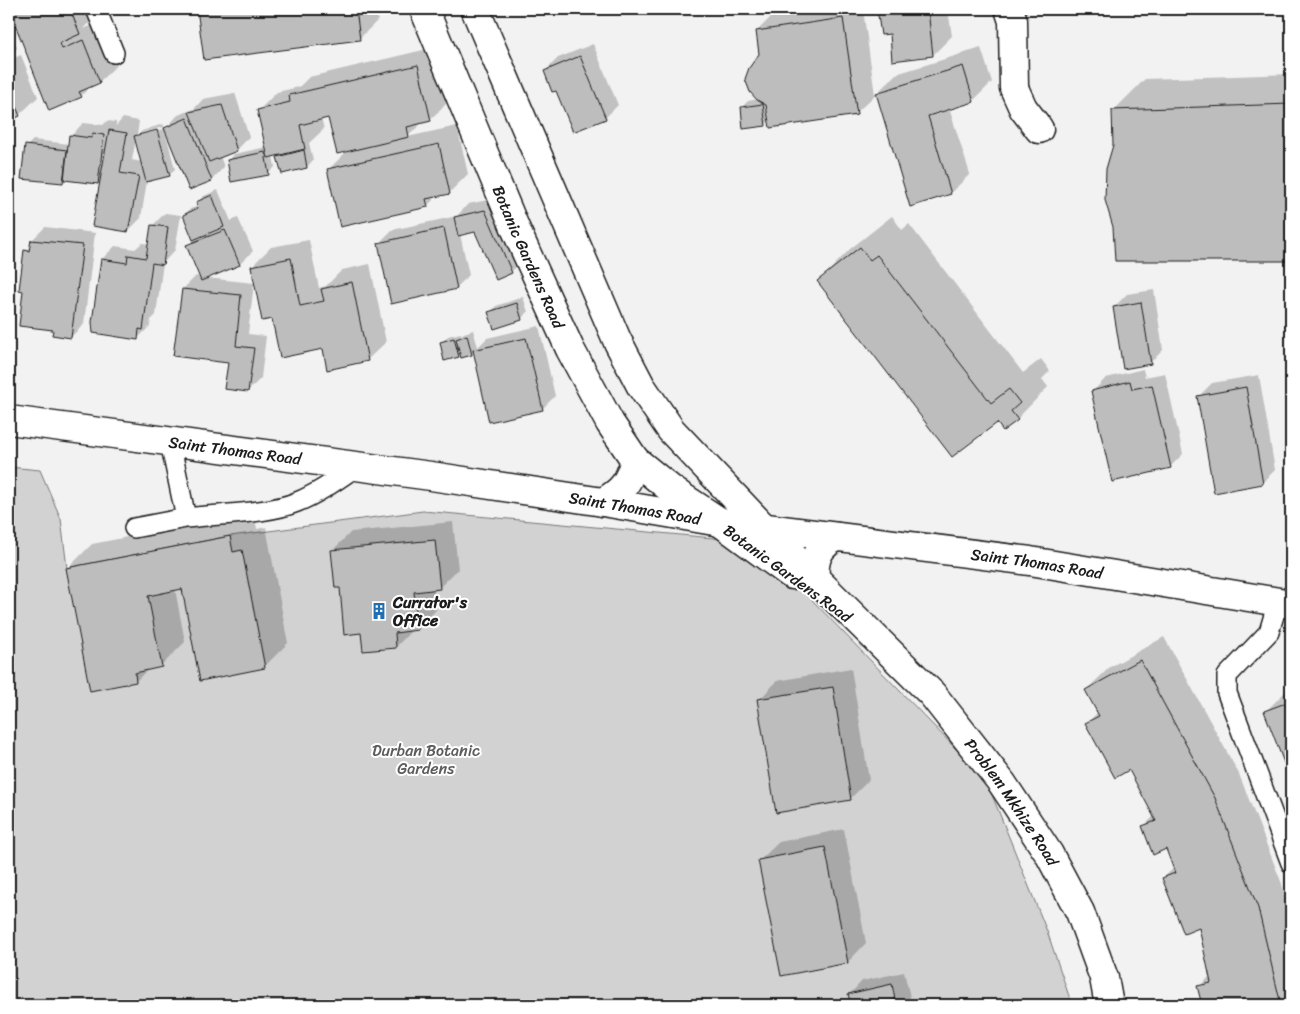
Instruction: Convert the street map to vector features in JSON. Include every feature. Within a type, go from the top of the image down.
[{"type":"main road","name":"Botanic Gardens Road","points":[[424,9],[516,230],[570,349],[610,423],[636,460],[673,490],[720,522]]},
{"type":"main road","name":"Botanic Gardens Road","points":[[474,9],[617,340],[641,386],[671,430],[732,494],[764,541],[865,629]]},
{"type":"main road","points":[[1009,9],[1013,20],[1014,88],[1023,108],[1039,129]]},
{"type":"main road","name":"Saint Thomas Road","points":[[9,420],[357,466],[603,502],[720,522],[764,541],[837,537],[1030,561],[1285,603]]},
{"type":"main road","points":[[603,502],[616,494],[626,484],[632,474],[636,460]]},
{"type":"main road","points":[[720,522],[731,512],[732,494]]},
{"type":"main road","points":[[815,579],[814,567],[820,548],[828,541],[837,537]]},
{"type":"main road","name":"Botanic Gardens Road","points":[[764,541],[815,579],[865,629]]},
{"type":"main road","name":"Problem Mkhize Road","points":[[865,629],[932,694],[1002,783],[1049,854],[1080,912],[1104,978],[1109,1005]]},
{"type":"lane","points":[[96,9],[114,54]]},
{"type":"lane","points":[[170,442],[186,518]]},
{"type":"lane","points":[[134,528],[186,518],[271,509],[297,502],[322,489],[357,466]]},
{"type":"lane","points":[[1285,603],[1269,632],[1228,676],[1227,693],[1291,863]]},
{"type":"green space","name":"Durban Botanic Gardens","points":[[9,467],[40,470],[61,519],[67,568],[230,536],[423,511],[756,542],[986,780],[1048,934],[1072,1005],[9,1005]]},
{"type":"building","points":[[9,9],[70,9],[80,34],[60,43],[62,49],[83,40],[100,83],[79,92],[82,97],[49,111]]},
{"type":"building","points":[[197,9],[356,9],[360,40],[204,60]]},
{"type":"building","points":[[877,9],[928,9],[933,56],[892,61],[890,34],[881,35]]},
{"type":"building","points":[[843,18],[857,115],[770,128],[766,105],[757,100],[750,92],[745,79],[749,68],[759,54],[756,31]]},
{"type":"building","points":[[580,56],[606,119],[573,132],[556,91],[552,92],[544,71]]},
{"type":"building","points":[[418,65],[431,121],[407,127],[409,137],[337,154],[328,118],[300,125],[305,149],[268,158],[257,110],[290,102],[289,95]]},
{"type":"building","points":[[963,66],[974,102],[928,116],[951,194],[910,207],[876,93]]},
{"type":"building","points":[[9,90],[20,116],[9,121]]},
{"type":"building","points":[[763,104],[766,126],[743,129],[741,107]]},
{"type":"building","points":[[1291,104],[1291,261],[1115,261],[1113,227],[1105,200],[1106,169],[1113,145],[1112,110]]},
{"type":"building","points":[[222,105],[237,151],[209,162],[189,112]]},
{"type":"building","points":[[187,118],[212,181],[189,190],[164,128]]},
{"type":"building","points":[[109,130],[127,133],[120,173],[139,176],[128,232],[92,226]]},
{"type":"building","points":[[157,130],[170,176],[146,182],[134,136]]},
{"type":"building","points":[[93,133],[104,135],[98,184],[64,180],[69,135],[91,138]]},
{"type":"building","points":[[439,144],[450,194],[426,199],[428,207],[340,227],[327,169]]},
{"type":"building","points":[[25,145],[67,150],[63,183],[21,179]]},
{"type":"building","points":[[304,150],[307,168],[282,174],[277,157]]},
{"type":"building","points":[[265,152],[269,175],[231,182],[227,160]]},
{"type":"building","points":[[212,195],[224,227],[193,240],[183,215],[198,208],[196,202]]},
{"type":"building","points":[[485,210],[512,273],[496,280],[475,232],[458,236],[454,217]]},
{"type":"building","points":[[151,225],[168,227],[163,265],[152,263],[143,330],[139,329],[138,340],[93,333],[92,322],[101,259],[127,263],[128,255],[146,258]]},
{"type":"building","points":[[444,228],[457,289],[391,304],[378,243]]},
{"type":"building","points":[[225,230],[240,265],[201,281],[186,245]]},
{"type":"building","points":[[31,240],[83,245],[71,338],[52,335],[53,330],[19,326],[23,291],[19,290],[24,250],[29,251]]},
{"type":"building","points":[[860,247],[870,260],[877,255],[991,403],[1009,389],[1020,403],[1011,411],[1018,420],[1003,431],[997,423],[952,457],[817,281]]},
{"type":"building","points":[[291,258],[300,306],[324,301],[321,289],[352,282],[368,361],[327,370],[323,349],[280,358],[272,319],[262,321],[251,266]]},
{"type":"building","points":[[182,289],[241,295],[236,346],[254,348],[248,392],[224,389],[228,363],[173,356]]},
{"type":"building","points":[[1141,302],[1151,364],[1123,369],[1113,307]]},
{"type":"building","points":[[517,303],[522,320],[494,329],[488,312]]},
{"type":"building","points":[[467,335],[472,355],[461,358],[456,339]]},
{"type":"building","points":[[454,338],[459,357],[444,361],[440,342]]},
{"type":"building","points":[[526,338],[543,410],[489,422],[473,350]]},
{"type":"building","points":[[1130,381],[1132,389],[1152,385],[1171,468],[1112,482],[1091,391]]},
{"type":"building","points":[[1246,387],[1263,484],[1214,493],[1197,396]]},
{"type":"building","points":[[230,536],[233,552],[242,550],[265,668],[200,681],[182,589],[148,596],[162,667],[135,673],[136,682],[90,691],[66,568]]},
{"type":"building","name":"Currator's Office","points":[[435,540],[440,589],[414,592],[418,630],[395,633],[396,648],[363,651],[361,633],[344,635],[340,588],[335,588],[331,550]]},
{"type":"building","points":[[1140,660],[1215,798],[1258,908],[1281,1005],[1202,1005],[1197,986],[1211,983],[1199,928],[1184,934],[1162,878],[1175,873],[1166,849],[1153,855],[1142,826],[1156,821],[1129,770],[1115,778],[1085,723],[1099,716],[1085,690]]},
{"type":"building","points":[[833,687],[851,800],[776,813],[757,699]]},
{"type":"building","points":[[1291,701],[1291,781],[1264,711]]},
{"type":"building","points":[[825,847],[848,963],[781,976],[758,860]]},
{"type":"building","points":[[892,984],[896,1005],[851,1005],[848,994]]},
{"type":"place","name":"Currator's Office","points":[[379,611]]}]
